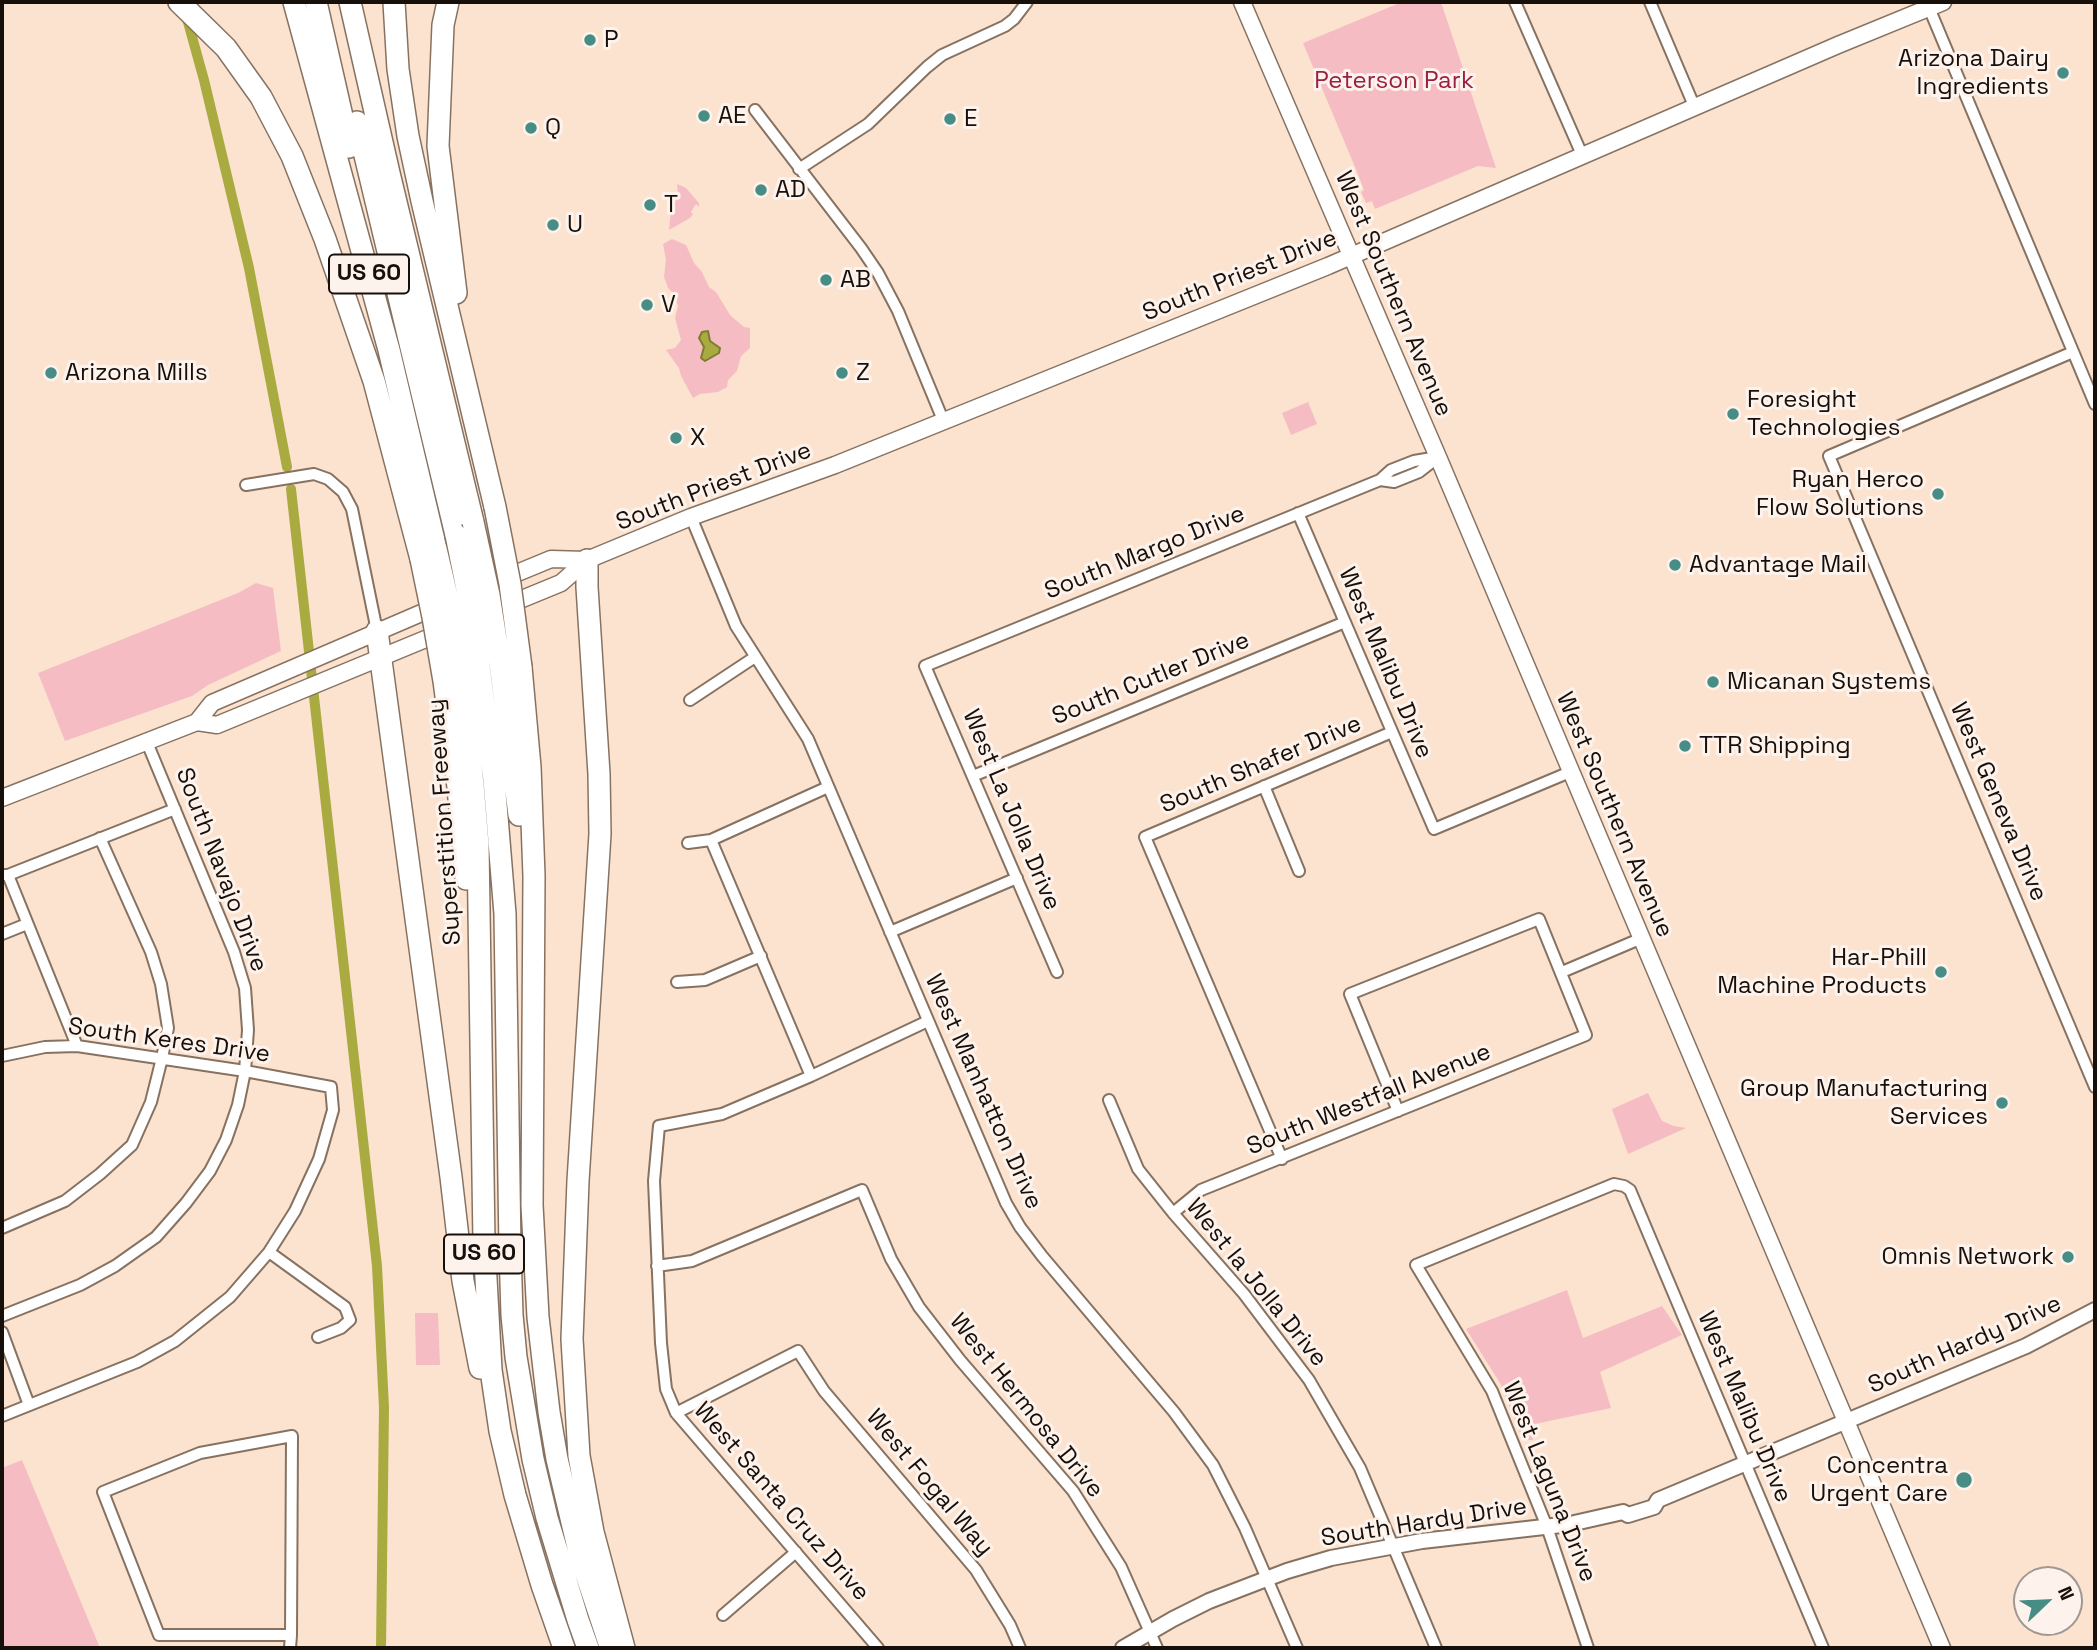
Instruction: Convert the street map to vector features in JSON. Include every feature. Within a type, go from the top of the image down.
[{"type":"highway","points":[[179,2],[226,48],[261,97],[292,156],[330,252],[428,554]]},
{"type":"highway","name":"Superstition Freeway","points":[[294,2],[389,350],[428,554],[450,609],[530,768],[534,876],[532,1205],[543,1362],[557,1459],[569,1511],[580,1556],[611,1648]]},
{"type":"highway","points":[[316,2],[408,387],[428,554]]},
{"type":"highway","points":[[330,2],[377,210],[456,535],[481,674],[494,780],[505,914],[510,1250],[516,1357],[533,1459],[547,1518],[588,1648]]},
{"type":"highway","points":[[350,2],[489,595],[481,674]]},
{"type":"highway","name":"US 60","points":[[394,2],[398,69],[408,136],[472,409]]},
{"type":"highway","points":[[448,2],[443,26],[438,146],[472,409]]},
{"type":"highway","name":"Superstition Freeway","points":[[472,409],[510,584],[481,674],[473,784],[478,844],[484,1242],[488,1332],[500,1431],[515,1495],[564,1648]]},
{"type":"highway","points":[[587,560],[600,834],[578,1181],[572,1339],[579,1456],[593,1532],[624,1648]]},
{"type":"highway","points":[[377,631],[463,1281],[484,1384],[515,1495]]},
{"type":"main road","name":"West Southern Avenue","points":[[1242,2],[1438,457],[1942,1648]]},
{"type":"main road","name":"South Priest Drive","points":[[2,797],[146,740],[197,722],[217,725],[301,691],[561,583],[587,560],[691,517],[835,465],[1352,256],[1933,4]]},
{"type":"main road","name":"South Priest Drive","points":[[197,722],[212,703],[377,631],[551,559],[587,560]]},
{"type":"street","points":[[799,169],[868,124],[942,55],[1005,26],[1027,2]]},
{"type":"street","points":[[1516,2],[1583,157]]},
{"type":"street","points":[[1650,2],[1695,108]]},
{"type":"street","points":[[1933,4],[2095,404]]},
{"type":"street","points":[[755,110],[878,273],[898,311],[943,420]]},
{"type":"street","name":"West Geneva Drive","points":[[2073,352],[1829,456],[2095,1087]]},
{"type":"street","name":"South Margo Drive","points":[[925,666],[1380,480],[1391,470],[1414,461],[1438,457]]},
{"type":"street","points":[[246,485],[314,474],[336,484],[349,500],[377,631]]},
{"type":"street","name":"West Malibu Drive","points":[[1298,513],[1434,829],[1570,772]]},
{"type":"street","name":"West Manhatton Drive","points":[[691,517],[736,626],[808,739],[997,1184],[1020,1227],[1193,1437],[1213,1465],[1245,1528],[1297,1648]]},
{"type":"street","name":"South Cutler Drive","points":[[974,776],[1345,622]]},
{"type":"street","points":[[690,700],[755,657]]},
{"type":"street","points":[[298,665],[301,691]]},
{"type":"street","name":"West La Jolla Drive","points":[[925,666],[1057,972]]},
{"type":"street","name":"South Shafer Drive","points":[[1282,1159],[1146,837],[1392,732]]},
{"type":"street","name":"South Navajo Drive","points":[[2,1316],[80,1285],[115,1266],[156,1237],[210,1171],[226,1140],[238,1105],[245,1071],[248,1030],[245,988],[234,952],[146,740]]},
{"type":"street","points":[[1264,786],[1299,871]]},
{"type":"street","points":[[688,843],[712,840],[828,788]]},
{"type":"street","points":[[76,1046],[5,875],[175,809]]},
{"type":"street","points":[[2,1228],[65,1201],[100,1174],[132,1145],[151,1102],[168,1028],[161,984],[150,952],[100,838]]},
{"type":"street","points":[[712,840],[811,1076],[928,1021]]},
{"type":"street","points":[[890,932],[1017,878]]},
{"type":"street","points":[[1398,1111],[1350,994],[1539,919],[1562,972],[1642,938]]},
{"type":"street","points":[[2,934],[27,924]]},
{"type":"street","points":[[677,982],[705,980],[761,956]]},
{"type":"street","name":"South Westfall Avenue","points":[[1172,1213],[1201,1190],[1586,1035],[1562,972]]},
{"type":"street","name":"South Keres Drive","points":[[3,1054],[45,1047],[76,1046],[245,1071],[331,1087],[333,1110],[319,1160],[295,1211],[268,1252]]},
{"type":"street","name":"West Santa Cruz Drive","points":[[811,1076],[722,1114],[659,1126],[654,1181],[666,1389],[676,1413],[878,1648]]},
{"type":"street","name":"West la Jolla Drive","points":[[1109,1100],[1138,1169],[1172,1213],[1244,1294],[1309,1380],[1360,1468],[1436,1648]]},
{"type":"street","name":"West Malibu Drive","points":[[1416,1265],[1615,1184],[1624,1185],[1630,1190],[1823,1648]]},
{"type":"street","name":"West Hermosa Drive","points":[[657,1266],[692,1261],[862,1190],[891,1259],[919,1307],[960,1360],[1073,1490],[1121,1567],[1157,1648]]},
{"type":"street","points":[[2,1416],[137,1362],[175,1341],[230,1297],[268,1252],[345,1307],[350,1320],[341,1328],[318,1337]]},
{"type":"street","name":"West Laguna Drive","points":[[1416,1265],[1492,1391],[1547,1527],[1588,1648]]},
{"type":"street","name":"South Hardy Drive","points":[[1123,1648],[1209,1601],[1267,1578],[1331,1558],[1394,1546],[1547,1527],[1623,1512],[1625,1507],[1651,1498],[1658,1500],[2026,1346],[2095,1310]]},
{"type":"street","points":[[2,1332],[29,1405]]},
{"type":"street","name":"West Fogal Way","points":[[676,1413],[798,1351],[824,1391],[976,1570],[1010,1625],[1020,1648]]},
{"type":"street","points":[[290,1648],[291,1636],[292,1436],[200,1453],[103,1492],[159,1635],[291,1636]]},
{"type":"street","points":[[723,1615],[796,1552]]},
{"type":"green space","name":"Peterson Park","points":[[1402,2],[1441,2],[1496,168],[1478,166],[1375,209],[1372,201],[1366,203],[1361,192],[1364,190],[1303,43]]},
{"type":"green space","points":[[677,184],[686,188],[699,203],[699,207],[696,204],[690,218],[669,230],[671,210],[678,196]]},
{"type":"green space","points":[[672,239],[686,245],[709,287],[716,292],[730,315],[744,327],[750,328],[750,348],[741,356],[737,371],[728,380],[727,387],[693,398],[679,368],[666,350],[675,348],[681,340],[675,318],[678,306],[664,277],[666,260],[663,244]]},
{"type":"green space","points":[[1308,402],[1317,424],[1291,435],[1282,413]]},
{"type":"green space","points":[[256,583],[273,588],[281,651],[208,685],[192,696],[65,741],[38,673],[238,593]]},
{"type":"green space","points":[[1648,1093],[1662,1121],[1686,1128],[1628,1154],[1612,1109]]},
{"type":"green space","points":[[1567,1290],[1583,1338],[1662,1306],[1682,1335],[1600,1372],[1611,1408],[1530,1425],[1533,1440],[1523,1440],[1500,1383],[1466,1329]]},
{"type":"green space","points":[[415,1313],[438,1313],[440,1365],[416,1365]]},
{"type":"green space","points":[[22,1460],[100,1648],[2,1648],[2,1468]]},
{"type":"shaded area","points":[[708,331],[710,341],[720,348],[719,353],[705,361],[701,358],[704,347],[699,338],[702,332]]},
{"type":"waterway","points":[[186,15],[249,268],[287,467]]},
{"type":"waterway","points":[[291,489],[377,1266],[384,1408],[381,1648]]},
{"type":"place","name":"P","points":[[590,40]]},
{"type":"place","name":"Arizona Dairy Ingredients","points":[[2063,73]]},
{"type":"place","name":"AE","points":[[704,116]]},
{"type":"place","name":"E","points":[[950,119]]},
{"type":"place","name":"Q","points":[[531,128]]},
{"type":"place","name":"AD","points":[[761,190]]},
{"type":"place","name":"T","points":[[650,205]]},
{"type":"place","name":"U","points":[[553,225]]},
{"type":"place","name":"AB","points":[[826,280]]},
{"type":"place","name":"V","points":[[647,305]]},
{"type":"place","name":"Arizona Mills","points":[[51,373]]},
{"type":"place","name":"Z","points":[[842,373]]},
{"type":"place","name":"Foresight Technologies","points":[[1733,414]]},
{"type":"place","name":"X","points":[[676,438]]},
{"type":"place","name":"Ryan Herco Flow Solutions","points":[[1938,494]]},
{"type":"place","name":"Advantage Mail","points":[[1675,565]]},
{"type":"place","name":"Micanan Systems","points":[[1713,682]]},
{"type":"place","name":"TTR Shipping","points":[[1685,746]]},
{"type":"place","name":"Har-Phill Machine Products","points":[[1941,972]]},
{"type":"place","name":"Group Manufacturing Services","points":[[2002,1103]]},
{"type":"place","name":"Omnis Network","points":[[2068,1257]]},
{"type":"place","name":"Concentra Urgent Care","points":[[1964,1480]]}]
